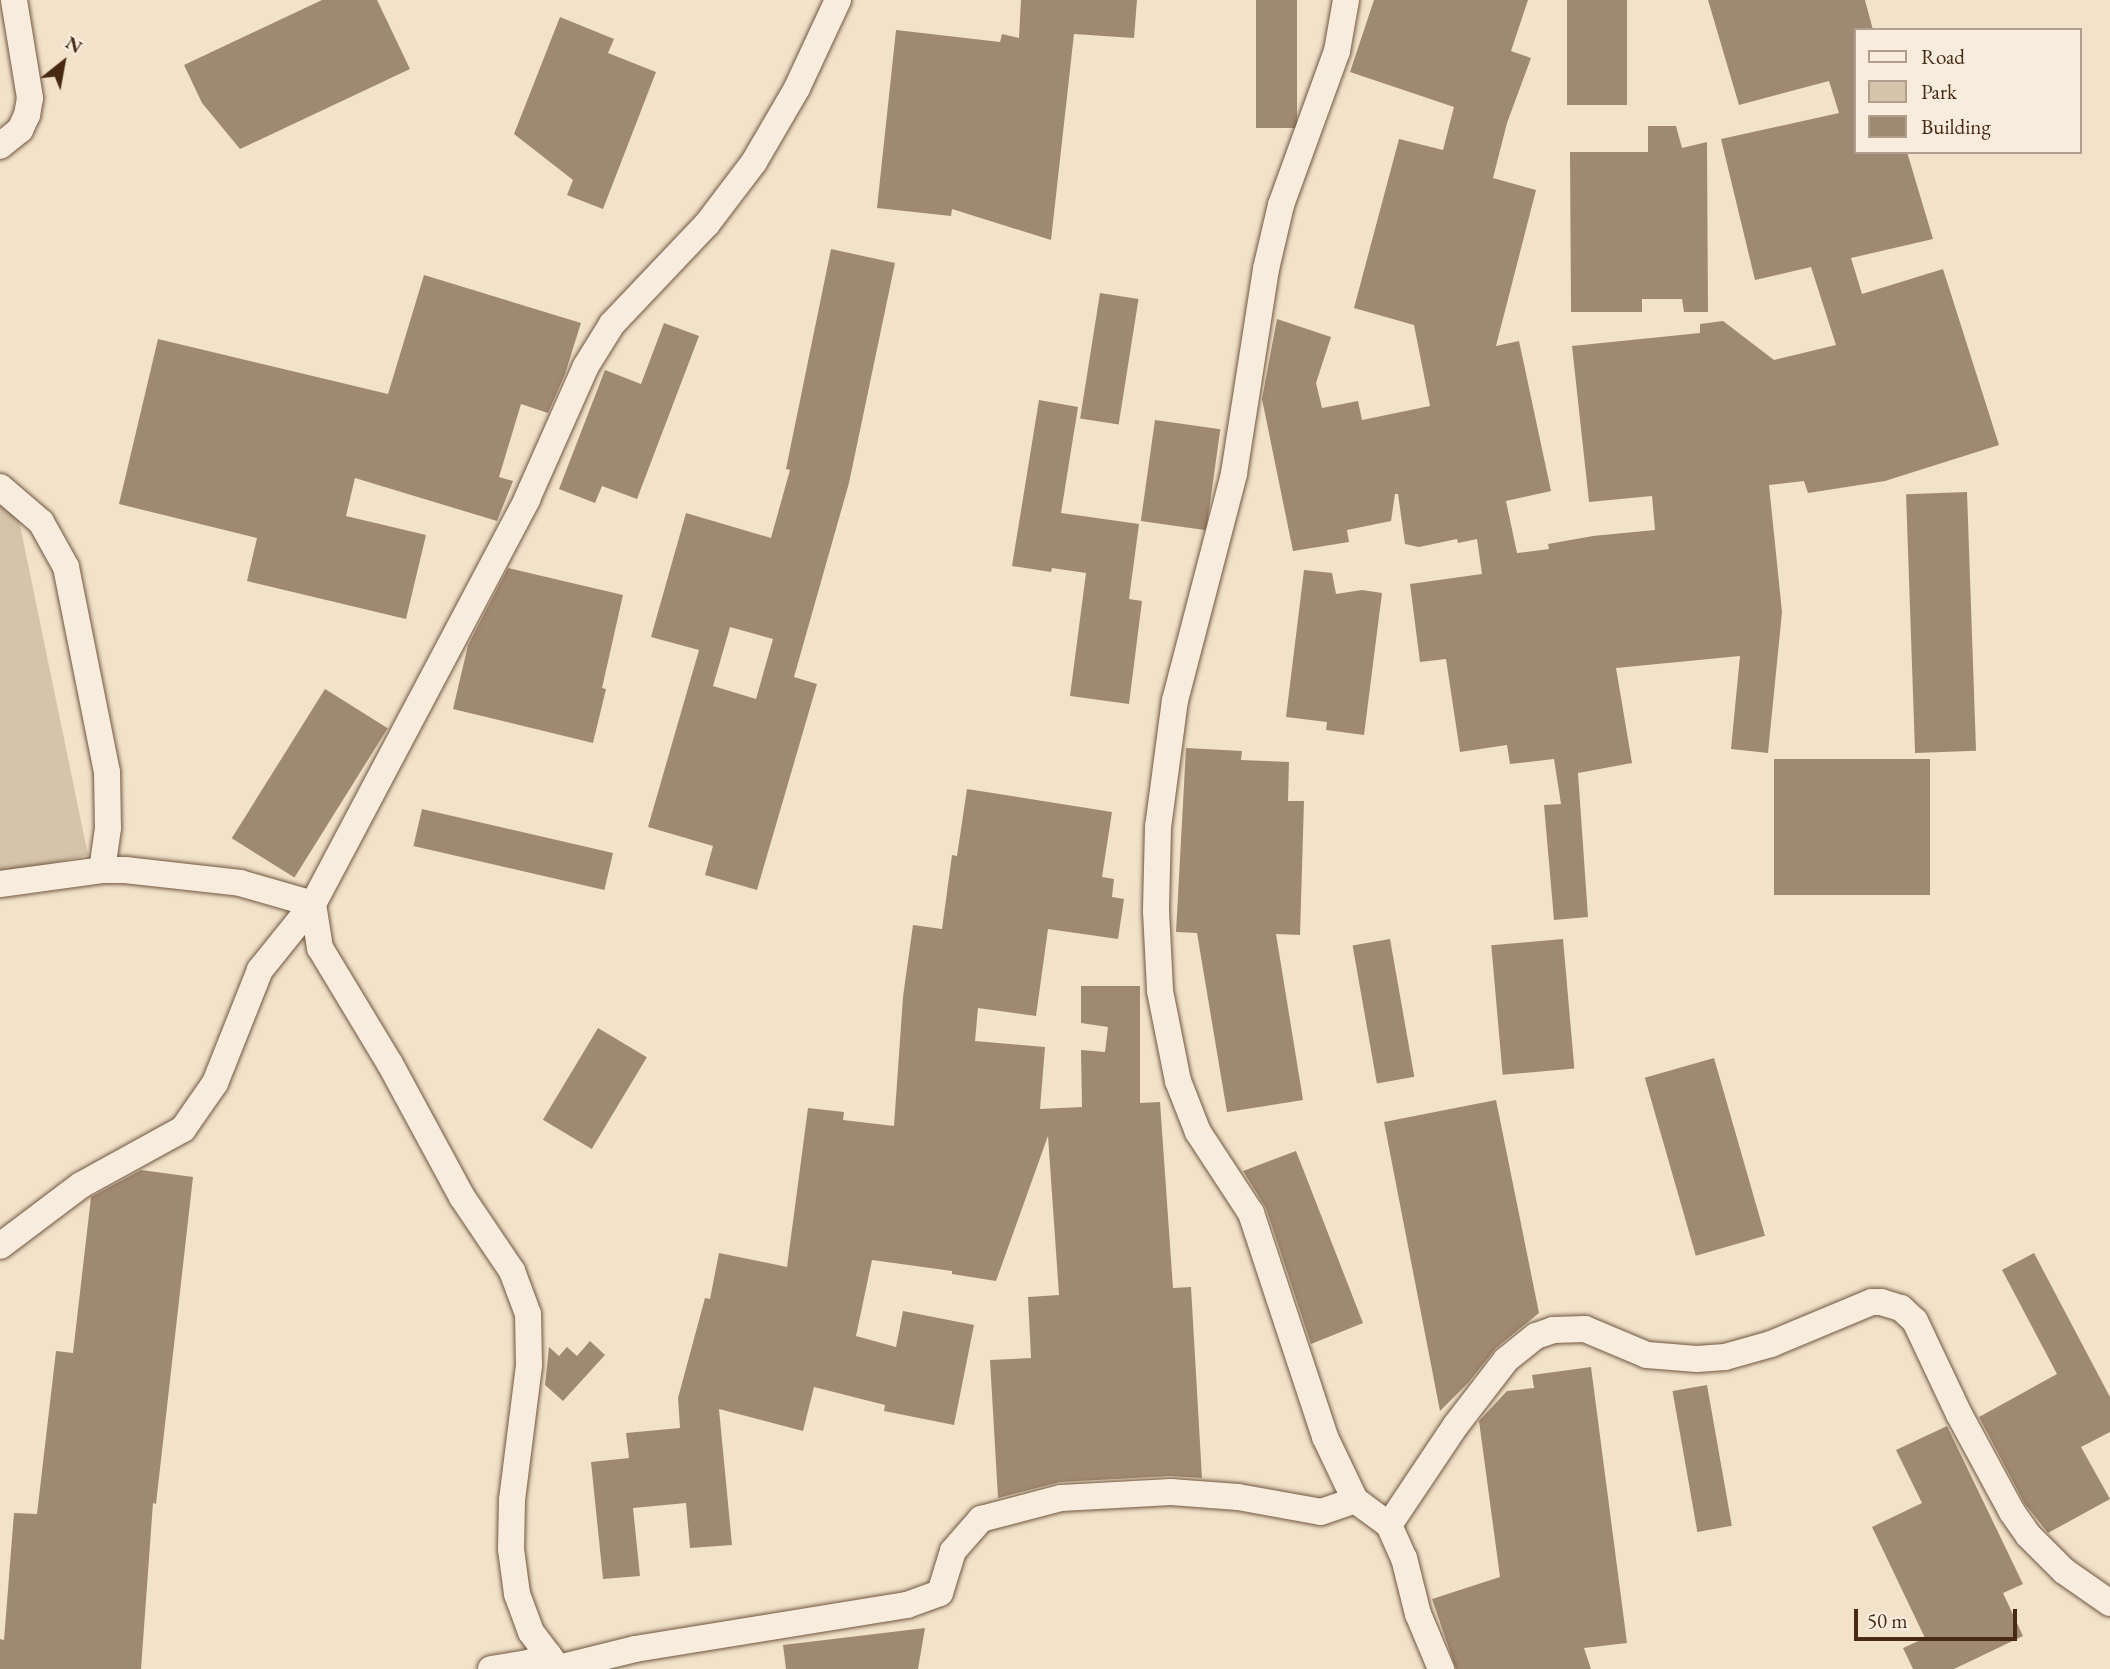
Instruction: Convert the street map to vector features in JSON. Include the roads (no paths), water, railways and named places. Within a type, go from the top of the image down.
[{"type":"street","points":[[0,146],[20,130],[27,115],[30,98],[14,0]]},
{"type":"street","points":[[0,1246],[81,1185],[183,1129],[215,1083],[261,970],[313,904],[527,499],[586,366],[612,324],[707,224],[754,162],[797,88],[838,0]]},
{"type":"street","points":[[1346,0],[1337,51],[1281,205],[1266,270],[1234,474],[1175,700],[1158,827],[1156,911],[1160,991],[1178,1081],[1198,1132],[1251,1213],[1325,1437],[1354,1500],[1390,1525],[1404,1558],[1419,1614],[1441,1669]]},
{"type":"street","points":[[0,487],[41,522],[66,567],[107,772],[108,828],[102,870]]},
{"type":"street","points":[[0,884],[102,870],[173,874],[240,883],[313,904]]},
{"type":"street","points":[[313,904],[320,948],[390,1064],[462,1197],[512,1271],[528,1314],[529,1365],[512,1500],[511,1549],[517,1594],[531,1632],[555,1664]]},
{"type":"street","points":[[1390,1525],[1456,1424],[1506,1360],[1536,1336],[1553,1330],[1585,1329],[1647,1355],[1697,1359],[1725,1357],[1771,1345],[1872,1302],[1881,1302],[1901,1308],[1915,1321],[1959,1414],[2012,1512],[2028,1535],[2064,1571],[2110,1603]]},
{"type":"street","points":[[491,1669],[528,1663],[555,1664],[907,1605],[940,1592],[953,1551],[981,1519],[1062,1498],[1171,1492],[1238,1497],[1321,1512],[1354,1500]]}]
